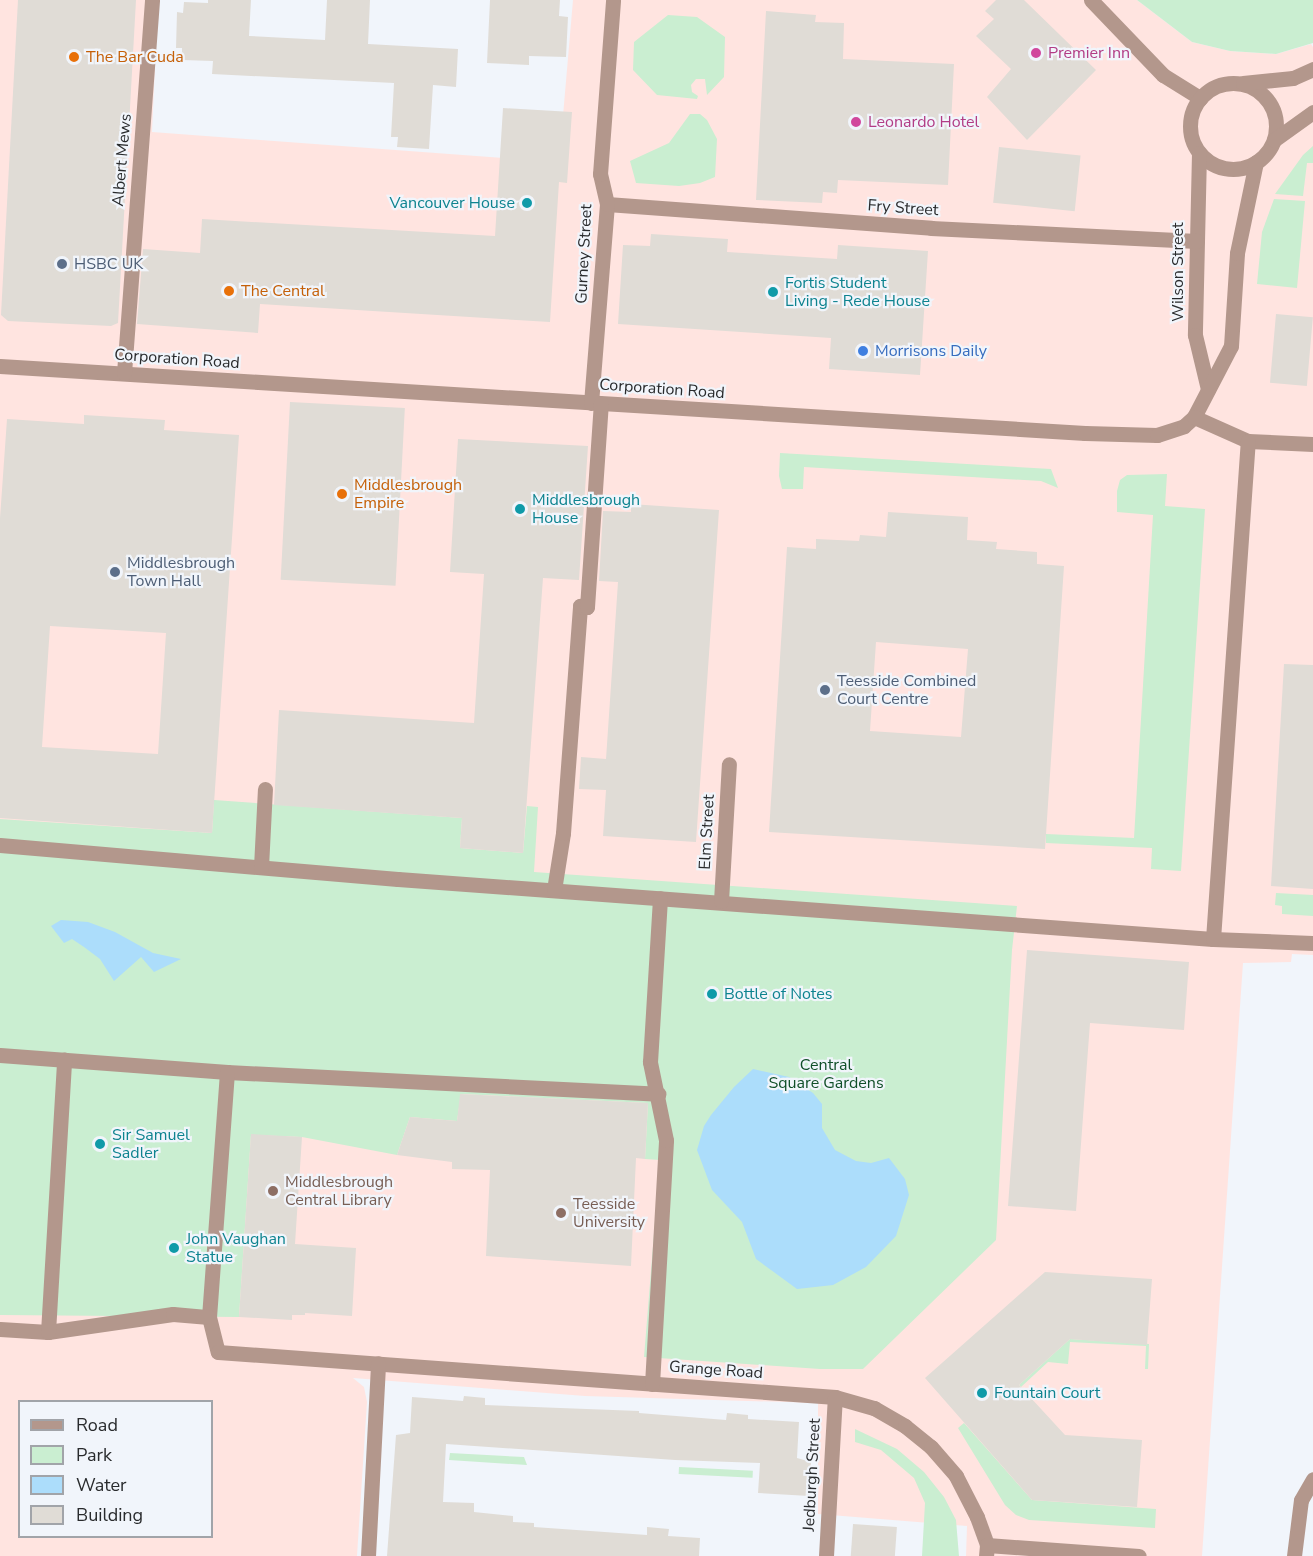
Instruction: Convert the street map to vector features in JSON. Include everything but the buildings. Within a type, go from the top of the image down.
[{"type":"street","name":"Albert Mews","points":[[124,374],[152,0]]},
{"type":"street","name":"Gurney Street","points":[[554,890],[563,833],[580,606],[587,607],[607,204],[600,174],[613,0]]},
{"type":"street","points":[[1091,0],[1163,75],[1200,98]]},
{"type":"street","points":[[1240,83],[1254,88],[1270,104],[1276,125],[1274,140],[1267,153],[1245,168],[1220,167],[1199,153],[1191,140],[1189,125],[1192,110],[1200,98],[1211,88],[1225,83],[1293,78],[1313,69]]},
{"type":"street","points":[[1274,140],[1313,112]]},
{"type":"street","name":"Wilson Street","points":[[1199,153],[1195,336],[1208,389]]},
{"type":"street","points":[[1256,162],[1238,253],[1231,346],[1194,417],[1248,441],[1313,444]]},
{"type":"street","name":"Fry Street","points":[[607,204],[943,228],[1197,241]]},
{"type":"street","name":"Corporation Road","points":[[0,366],[1147,435],[1173,431],[1194,417]]},
{"type":"street","points":[[1213,939],[1248,441]]},
{"type":"street","name":"Elm Street","points":[[721,902],[729,765]]},
{"type":"street","points":[[261,867],[264,789]]},
{"type":"street","points":[[0,844],[554,890],[1213,939],[1313,944]]},
{"type":"street","points":[[652,1383],[666,1140],[650,1062],[660,898]]},
{"type":"street","points":[[0,1055],[227,1072],[658,1094]]},
{"type":"street","points":[[48,1332],[64,1059]]},
{"type":"street","points":[[0,1329],[48,1332],[172,1314],[209,1317],[227,1072]]},
{"type":"street","name":"Grange Road","points":[[209,1317],[218,1352],[835,1397],[874,1408],[905,1426],[931,1447],[956,1476],[977,1517],[987,1551],[1139,1556]]},
{"type":"street","points":[[368,1556],[378,1363]]},
{"type":"street","name":"Jedburgh Street","points":[[826,1556],[835,1397]]},
{"type":"street","points":[[1294,1556],[1301,1500],[1313,1479]]},
{"type":"shaded area","points":[[0,0],[158,0],[152,132],[559,162],[573,0],[1137,0],[1192,42],[1230,51],[1276,54],[1311,44],[1313,47],[1313,955],[1292,954],[1291,962],[1243,963],[1202,1556],[966,1556],[967,1526],[818,1514],[818,1403],[585,1396],[353,1378],[364,1387],[367,1402],[357,1556],[0,1556]]},
{"type":"green space","points":[[1137,0],[1313,0],[1313,43],[1276,54],[1230,51],[1192,42]]},
{"type":"green space","points":[[668,15],[697,17],[725,37],[724,77],[707,95],[705,79],[696,79],[691,85],[692,92],[698,96],[697,99],[657,95],[633,70],[634,42]]},
{"type":"green space","points":[[690,114],[700,114],[707,120],[717,139],[715,177],[700,183],[679,186],[636,183],[630,161],[669,143]]},
{"type":"green space","points":[[1313,146],[1313,163],[1307,163],[1303,196],[1275,194],[1303,155]]},
{"type":"green space","points":[[1274,199],[1305,201],[1297,288],[1257,284],[1262,232]]},
{"type":"green space","points":[[780,453],[1051,469],[1058,488],[1041,481],[804,467],[803,489],[782,489],[779,476]]},
{"type":"green space","points":[[1167,474],[1165,506],[1205,509],[1181,871],[1151,869],[1152,848],[1046,843],[1046,834],[1134,838],[1153,515],[1117,512],[1117,491],[1120,480],[1127,475]]},
{"type":"green space","name":"Central Square Gardens","points":[[214,800],[462,818],[460,848],[523,853],[527,806],[538,807],[534,872],[1017,906],[1012,950],[996,1240],[863,1369],[820,1369],[644,1357],[660,1160],[645,1159],[648,1103],[461,1094],[457,1121],[410,1117],[397,1155],[302,1137],[251,1135],[239,1317],[0,1315],[0,819],[212,833]]},
{"type":"green space","points":[[1276,893],[1313,895],[1313,916],[1282,914],[1282,906],[1275,905]]},
{"type":"green space","points":[[1070,1339],[1149,1344],[1148,1369],[1145,1369],[1146,1346],[1070,1342],[1068,1364],[1048,1362],[1021,1387],[1019,1385]]},
{"type":"green space","points":[[964,1423],[1032,1500],[1156,1509],[1155,1528],[1029,1520],[1016,1515],[1005,1505],[958,1428]]},
{"type":"green space","points":[[855,1429],[897,1449],[924,1472],[944,1497],[956,1520],[959,1556],[922,1556],[925,1503],[914,1478],[881,1450],[855,1442]]},
{"type":"green space","points":[[450,1453],[524,1457],[527,1465],[449,1460]]},
{"type":"green space","points":[[679,1467],[753,1471],[753,1478],[679,1474]]},
{"type":"water","points":[[61,920],[88,922],[115,932],[153,953],[181,959],[154,972],[141,957],[114,981],[100,959],[72,939],[64,943],[51,926]]},
{"type":"water","points":[[753,1069],[789,1077],[813,1093],[822,1104],[822,1128],[835,1150],[856,1161],[871,1163],[889,1158],[905,1179],[909,1195],[896,1236],[866,1267],[833,1285],[797,1289],[756,1259],[742,1222],[712,1190],[697,1150],[704,1126],[711,1115],[734,1087]]},
{"type":"place","name":"Premier Inn","points":[[1036,53]]},
{"type":"place","name":"The Bar Cuda","points":[[74,57]]},
{"type":"place","name":"Leonardo Hotel","points":[[856,122]]},
{"type":"place","name":"Vancouver House","points":[[527,203]]},
{"type":"place","name":"HSBC UK","points":[[62,264]]},
{"type":"place","name":"The Central","points":[[229,291]]},
{"type":"place","name":"Fortis Student Living - Rede House","points":[[773,292]]},
{"type":"place","name":"Morrisons Daily","points":[[863,351]]},
{"type":"place","name":"Middlesbrough Empire","points":[[342,494]]},
{"type":"place","name":"Middlesbrough House","points":[[520,509]]},
{"type":"place","name":"Middlesbrough Town Hall","points":[[115,572]]},
{"type":"place","name":"Teesside Combined Court Centre","points":[[825,690]]},
{"type":"place","name":"Bottle of Notes","points":[[712,994]]},
{"type":"place","name":"Sir Samuel Sadler","points":[[100,1144]]},
{"type":"place","name":"Middlesbrough Central Library","points":[[273,1191]]},
{"type":"place","name":"Teesside University","points":[[561,1213]]},
{"type":"place","name":"John Vaughan Statue","points":[[174,1248]]},
{"type":"place","name":"Fountain Court","points":[[982,1393]]}]
